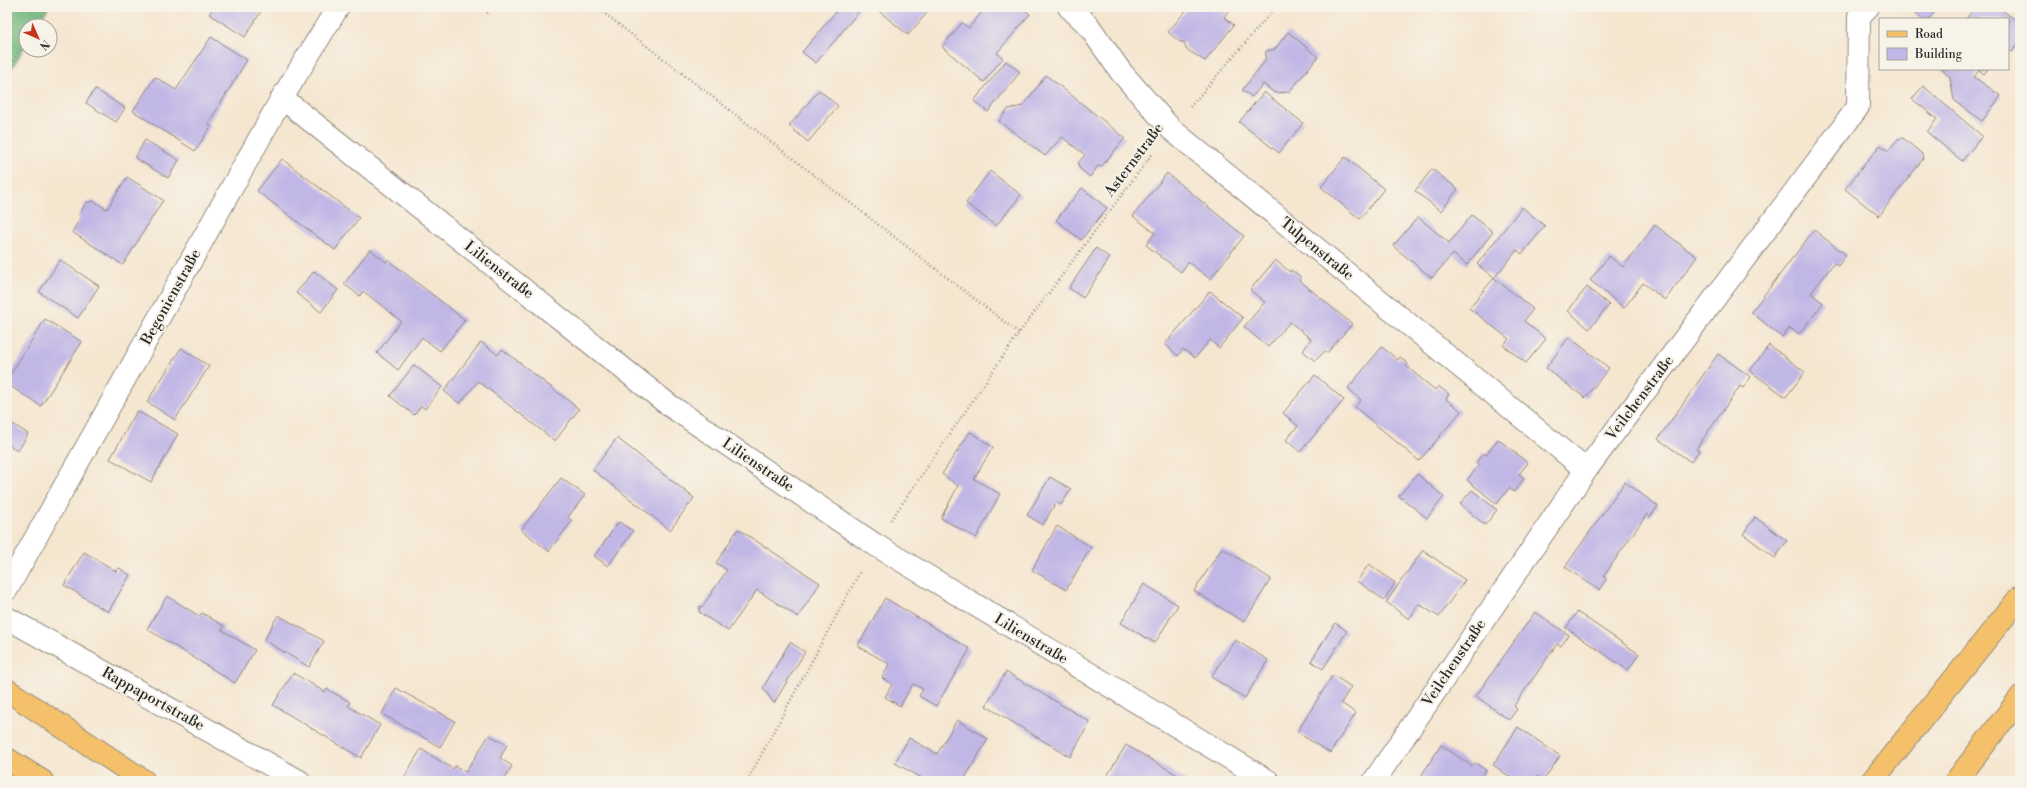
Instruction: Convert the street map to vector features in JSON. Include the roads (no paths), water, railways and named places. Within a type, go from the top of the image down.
[{"type":"main road","points":[[1872,781],[2020,597]]},
{"type":"main road","points":[[7,690],[144,781]]},
{"type":"main road","points":[[1956,781],[2020,698]]},
{"type":"main road","points":[[7,759],[42,781]]},
{"type":"street","name":"Begonienstraße","points":[[7,589],[282,98],[338,7]]},
{"type":"street","name":"Tulpenstraße","points":[[1069,7],[1088,25],[1121,72],[1171,129],[1586,470]]},
{"type":"street","name":"Veilchenstraße","points":[[1374,781],[1586,470],[1858,107],[1860,10]]},
{"type":"street","name":"Lilienstraße","points":[[282,98],[669,405],[874,544],[1268,781]]},
{"type":"street","name":"Rappaportstraße","points":[[7,618],[299,781]]}]
